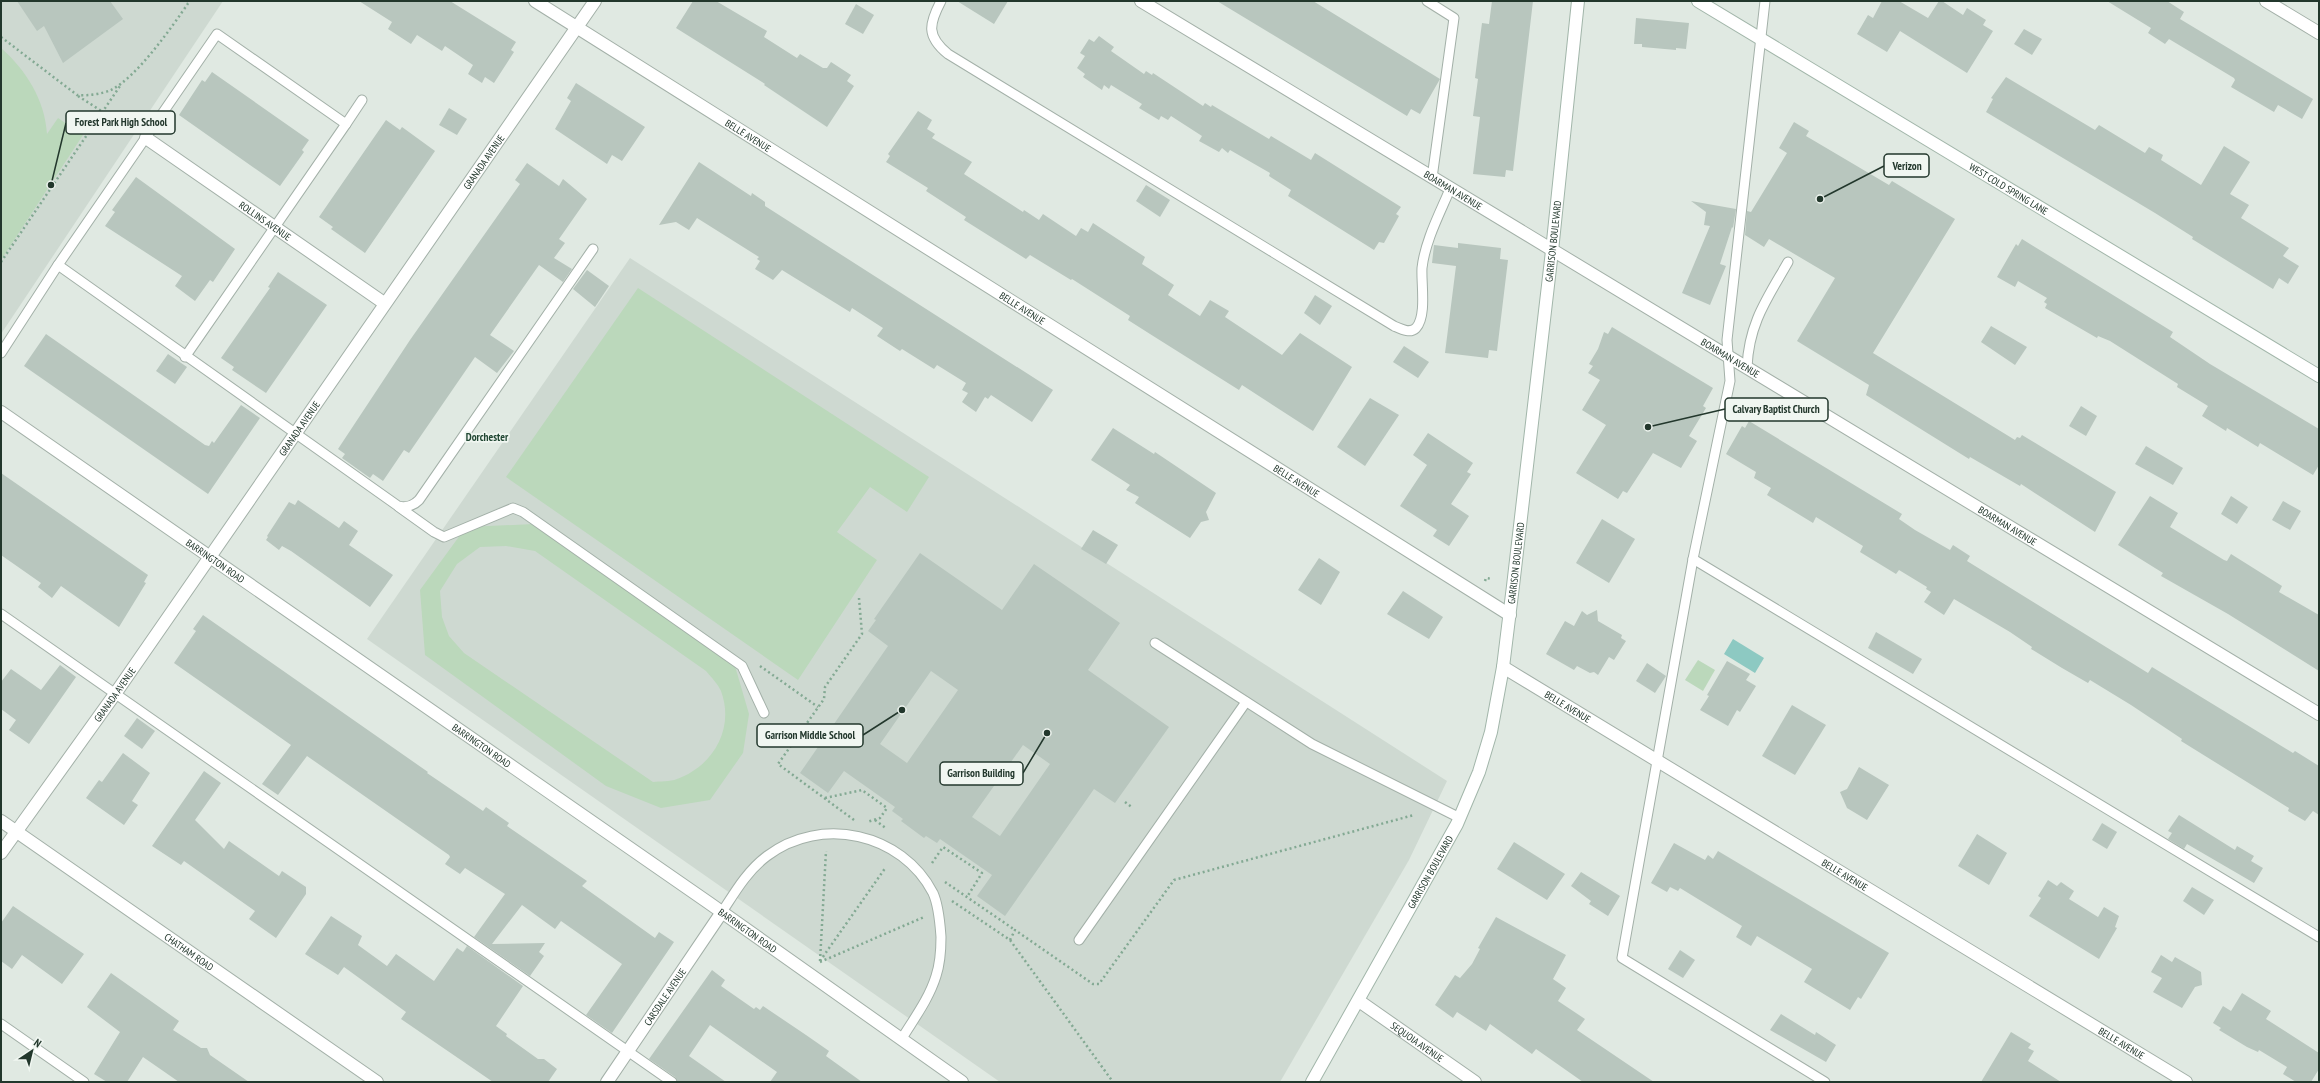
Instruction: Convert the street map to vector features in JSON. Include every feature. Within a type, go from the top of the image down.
[{"type":"street","name":"BELLE AVENUE","points":[[535,1],[1510,615]]},
{"type":"street","name":"GRANADA AVENUE","points":[[1,853],[115,694],[384,303],[595,1]]},
{"type":"street","name":"BOARMAN AVENUE","points":[[1141,1],[2319,714]]},
{"type":"street","name":"GARRISON BOULEVARD","points":[[1312,1082],[1359,1001],[1460,818],[1479,772],[1491,732],[1503,667],[1510,615],[1552,251],[1578,1]]},
{"type":"street","name":"WEST COLD SPRING LANE","points":[[1698,1],[1760,37],[2319,376]]},
{"type":"street","points":[[2266,1],[2319,33]]},
{"type":"street","name":"ROLLINS AVENUE","points":[[146,138],[384,303]]},
{"type":"street","name":"BARRINGTON ROAD","points":[[1,412],[211,556],[722,912],[962,1082]]},
{"type":"street","name":"BELLE AVENUE","points":[[1503,667],[2186,1082]]},
{"type":"street","name":"CHATHAM ROAD","points":[[1,821],[377,1082]]},
{"type":"street","name":"CARSDALE AVENUE","points":[[607,1082],[722,912]]},
{"type":"street","name":"SEQUOIA AVENUE","points":[[1359,1001],[1475,1082]]},
{"type":"lane","points":[[941,1],[932,18],[931,31],[937,45],[948,54],[1394,326],[1409,331],[1415,329],[1421,322],[1422,267],[1428,246],[1450,189]]},
{"type":"lane","points":[[1427,1],[1454,18],[1432,178]]},
{"type":"lane","points":[[1765,1],[1727,340],[1730,381],[1693,559],[1656,759],[1622,958],[1825,1082]]},
{"type":"lane","points":[[1,353],[58,265],[217,34],[346,124]]},
{"type":"lane","points":[[185,357],[276,228],[362,100]]},
{"type":"lane","points":[[398,506],[405,507],[414,505],[419,500],[593,249]]},
{"type":"lane","points":[[1747,367],[1748,345],[1758,315],[1788,262]]},
{"type":"lane","points":[[58,265],[185,357],[295,432],[434,532],[444,536],[513,508],[523,512],[742,666],[764,713]]},
{"type":"lane","points":[[1693,559],[2319,937]]},
{"type":"lane","points":[[1,614],[672,1082]]},
{"type":"lane","points":[[1154,642],[1312,744],[1460,818]]},
{"type":"lane","points":[[1079,940],[1246,702]]},
{"type":"lane","points":[[722,912],[747,875],[767,856],[790,843],[817,833],[845,833],[872,840],[894,852],[918,871],[934,894],[940,922],[941,951],[936,976],[901,1040]]},
{"type":"lane","points":[[1,1024],[84,1082]]},
{"type":"path","points":[[77,95],[110,90],[122,82],[140,65],[175,23],[189,2],[187,1]]},
{"type":"path","points":[[1,37],[77,95],[125,126]]},
{"type":"path","points":[[1,262],[122,82]]},
{"type":"path","points":[[825,798],[862,790],[887,808],[880,818],[860,825],[778,764],[824,699],[825,687],[862,634],[859,598]]},
{"type":"path","points":[[1125,802],[1133,808]]},
{"type":"path","points":[[944,881],[1093,984],[1099,984],[1174,880],[1414,815]]},
{"type":"path","points":[[820,962],[826,844]]},
{"type":"path","points":[[928,869],[943,847],[982,873],[967,897]]},
{"type":"path","points":[[820,962],[886,867]]},
{"type":"path","points":[[950,899],[1010,940],[1113,1082]]},
{"type":"path","points":[[820,962],[925,917]]},
{"type":"path","points":[[1010,940],[1015,930]]},
{"type":"shaded area","points":[[1,1],[223,1],[1,334]]},
{"type":"shaded area","points":[[630,258],[1447,781],[1409,860],[1280,1082],[1000,1082],[367,639]]},
{"type":"green space","points":[[1,48],[18,66],[33,86],[42,109],[47,134],[58,118],[83,135],[1,260]]},
{"type":"green space","points":[[638,288],[929,477],[907,512],[870,487],[837,532],[877,560],[798,680],[506,477]]},
{"type":"green space","points":[[534,524],[735,666],[749,714],[743,753],[710,800],[661,808],[606,786],[425,655],[420,590],[466,527]],"holes":[[[506,546],[535,551],[706,671],[716,683],[721,691],[725,705],[723,732],[718,744],[701,765],[690,773],[677,779],[653,782],[464,653],[449,636],[442,617],[440,591],[457,564],[480,547]]]},
{"type":"green space","points":[[1698,660],[1715,670],[1703,691],[1685,680]]},
{"type":"water","points":[[1733,639],[1764,658],[1755,673],[1724,654]]},
{"type":"building","points":[[17,1],[110,1],[123,19],[63,63],[44,26],[37,31]]},
{"type":"building","points":[[359,1],[450,1],[516,42],[511,50],[514,52],[494,83],[485,77],[482,83],[468,74],[473,65],[445,46],[442,51],[417,35],[411,44],[388,29],[392,22]]},
{"type":"building","points":[[693,1],[716,1],[767,31],[764,37],[797,58],[800,54],[823,68],[827,68],[831,62],[851,75],[847,81],[854,86],[827,127],[764,85],[765,84],[676,28]]},
{"type":"building","points":[[957,1],[1008,1],[994,24]]},
{"type":"building","points":[[1217,1],[1313,1],[1440,79],[1420,114],[1411,109],[1407,116]]},
{"type":"building","points":[[1492,1],[1533,1],[1513,171],[1506,170],[1505,177],[1473,174],[1480,117],[1473,116],[1478,79],[1475,78],[1482,23],[1489,24]]},
{"type":"building","points":[[1882,1],[1899,1],[1928,18],[1939,1],[1942,1],[1963,15],[1967,8],[1986,20],[1983,25],[1993,31],[1967,73],[1900,31],[1887,52],[1857,34],[1868,15],[1873,18]]},
{"type":"building","points":[[2107,1],[2167,1],[2184,12],[2180,19],[2313,99],[2302,119],[2278,105],[2274,112],[2231,87],[2235,80],[2234,78],[2169,39],[2165,44],[2148,33],[2151,28]]},
{"type":"building","points":[[856,4],[874,15],[863,34],[845,24]]},
{"type":"building","points":[[1636,18],[1689,23],[1686,49],[1676,48],[1676,50],[1642,47],[1642,44],[1634,44]]},
{"type":"building","points":[[2024,29],[2042,39],[2032,55],[2014,44]]},
{"type":"building","points":[[1099,36],[1114,47],[1111,51],[1144,74],[1146,71],[1152,75],[1153,73],[1203,106],[1205,103],[1211,107],[1212,105],[1269,139],[1271,136],[1311,160],[1315,153],[1401,207],[1396,214],[1399,216],[1384,243],[1379,242],[1374,250],[1288,196],[1291,190],[1269,176],[1270,173],[1230,150],[1228,153],[1222,148],[1219,152],[1199,141],[1202,136],[1171,116],[1168,120],[1161,116],[1159,120],[1139,108],[1142,104],[1111,85],[1109,89],[1104,85],[1102,90],[1083,77],[1085,74],[1077,68],[1085,56],[1080,53],[1089,39],[1094,42]]},
{"type":"building","points":[[212,72],[309,140],[302,150],[304,152],[280,186],[179,115],[202,80],[205,82]]},
{"type":"building","points":[[2006,77],[2095,130],[2099,125],[2145,153],[2149,147],[2163,155],[2161,160],[2201,185],[2224,146],[2250,162],[2230,194],[2249,205],[2241,218],[2289,248],[2283,256],[2299,266],[2288,284],[2279,278],[2273,289],[2192,239],[2193,237],[2155,213],[1986,112],[1993,99],[1991,98]]},
{"type":"building","points":[[576,83],[645,127],[622,161],[612,155],[607,164],[555,129],[571,101],[567,98]]},
{"type":"building","points":[[449,108],[467,119],[457,135],[439,125]]},
{"type":"building","points":[[918,111],[932,120],[927,129],[935,134],[932,138],[972,162],[964,174],[1023,212],[1024,210],[1039,220],[1043,214],[1076,236],[1081,228],[1088,232],[1093,223],[1145,257],[1142,264],[1174,285],[1168,295],[1200,316],[1210,300],[1229,311],[1225,317],[1282,355],[1300,333],[1352,367],[1313,431],[1242,385],[1239,390],[1150,334],[1128,320],[1130,316],[1072,279],[1071,280],[1030,255],[1026,259],[964,220],[966,217],[926,191],[928,188],[886,162],[890,156],[888,154]]},
{"type":"building","points":[[386,120],[400,130],[402,127],[435,151],[365,253],[331,229],[333,227],[319,217]]},
{"type":"building","points":[[1794,122],[1809,131],[1806,136],[1889,185],[1892,181],[1955,219],[1873,353],[2015,440],[2017,437],[2020,438],[2022,435],[2116,492],[2095,532],[2021,484],[2020,486],[1970,457],[1969,459],[1866,395],[1869,385],[1797,341],[1835,278],[1769,239],[1764,247],[1745,235],[1747,211],[1751,212],[1787,153],[1779,148]]},
{"type":"building","points":[[699,162],[751,196],[752,193],[765,202],[765,206],[1053,390],[1032,422],[991,395],[988,399],[985,397],[976,412],[962,402],[968,393],[962,390],[966,383],[937,365],[934,369],[902,349],[900,351],[877,336],[883,328],[852,308],[850,312],[782,270],[773,280],[755,269],[760,261],[757,259],[759,257],[697,218],[689,230],[676,222],[659,225]]},
{"type":"building","points":[[527,163],[559,186],[563,179],[587,199],[559,239],[565,243],[554,258],[572,269],[563,282],[539,265],[490,335],[514,351],[497,373],[475,357],[409,453],[404,450],[383,481],[373,474],[370,478],[342,458],[345,454],[338,449],[410,340],[520,184],[515,180]]},
{"type":"building","points":[[136,177],[235,249],[213,282],[210,280],[195,301],[175,286],[182,276],[105,226],[115,212],[112,210]]},
{"type":"building","points":[[1146,185],[1170,200],[1160,217],[1136,201]]},
{"type":"building","points":[[1691,201],[1736,209],[1733,228],[1732,227],[1720,264],[1726,266],[1710,305],[1682,293],[1710,226],[1704,225],[1706,212]]},
{"type":"building","points":[[2022,239],[2173,332],[2170,337],[2210,364],[2319,429],[2319,465],[2313,475],[2260,443],[2258,447],[2227,428],[2226,431],[2202,416],[2208,406],[2177,387],[2178,384],[2110,341],[2098,336],[2097,338],[2045,308],[2047,304],[2044,302],[2047,298],[2018,281],[2015,287],[1997,277],[2016,244],[2018,246]]},
{"type":"building","points":[[1458,243],[1501,248],[1500,259],[1508,260],[1497,351],[1489,350],[1488,358],[1445,353],[1456,266],[1432,263],[1434,245],[1458,248]]},
{"type":"building","points":[[587,270],[609,286],[595,307],[573,289]]},
{"type":"building","points":[[278,272],[327,305],[266,393],[232,370],[234,367],[221,358],[270,288],[268,287]]},
{"type":"building","points":[[1315,295],[1332,306],[1320,325],[1304,313]]},
{"type":"building","points":[[1991,326],[2027,347],[2015,365],[1981,342]]},
{"type":"building","points":[[1612,327],[1713,388],[1703,406],[1706,408],[1689,436],[1697,441],[1681,468],[1653,453],[1627,493],[1623,491],[1618,499],[1576,473],[1606,425],[1582,410],[1600,380],[1588,373],[1593,366],[1589,364],[1598,349],[1604,332],[1608,334]]},
{"type":"building","points":[[46,334],[205,445],[209,446],[212,441],[214,443],[241,405],[260,418],[208,494],[24,366]]},
{"type":"building","points":[[1404,346],[1429,362],[1418,378],[1393,362]]},
{"type":"building","points":[[168,354],[187,367],[175,384],[156,371]]},
{"type":"building","points":[[1370,398],[1399,415],[1365,466],[1337,447]]},
{"type":"building","points":[[2081,406],[2097,416],[2086,436],[2069,426]]},
{"type":"building","points":[[1749,421],[1902,514],[1899,519],[1915,530],[1950,550],[1953,545],[1970,556],[1967,561],[2148,673],[2152,667],[2293,753],[2295,751],[2319,766],[2319,815],[2313,811],[2305,821],[2288,811],[2289,808],[2181,741],[2182,739],[2131,705],[2090,680],[2088,683],[2062,668],[2031,649],[2032,647],[2010,632],[1954,599],[1944,615],[1924,602],[1931,592],[1926,589],[1927,587],[1899,570],[1896,574],[1860,552],[1863,546],[1816,517],[1813,523],[1767,495],[1771,488],[1754,478],[1756,472],[1726,454],[1742,426],[1745,428]]},
{"type":"building","points":[[1113,428],[1154,454],[1155,452],[1216,493],[1206,512],[1209,520],[1201,522],[1190,538],[1135,503],[1139,497],[1126,490],[1130,485],[1091,460]]},
{"type":"building","points":[[1428,433],[1473,463],[1467,472],[1471,474],[1451,504],[1469,516],[1449,546],[1433,536],[1437,530],[1400,506],[1427,465],[1413,455]]},
{"type":"building","points":[[2146,446],[2183,468],[2173,485],[2135,464]]},
{"type":"building","points":[[1,473],[148,575],[144,582],[146,583],[119,627],[61,586],[52,598],[38,587],[41,583],[1,555]]},
{"type":"building","points":[[2150,496],[2178,513],[2170,527],[2224,560],[2227,561],[2231,554],[2282,586],[2279,592],[2319,615],[2319,671],[2228,614],[2161,576],[2163,573],[2118,545]]},
{"type":"building","points":[[2231,496],[2248,507],[2237,524],[2221,514]]},
{"type":"building","points":[[298,500],[339,528],[344,521],[358,531],[349,545],[393,575],[370,607],[291,551],[282,546],[279,550],[266,540],[268,537],[267,536],[289,502],[295,505]]},
{"type":"building","points":[[2283,501],[2301,511],[2290,530],[2272,520]]},
{"type":"building","points":[[1602,519],[1635,539],[1609,583],[1576,563]]},
{"type":"building","points":[[1093,530],[1118,545],[1106,564],[1081,549]]},
{"type":"building","points":[[920,553],[1002,610],[1034,564],[1120,623],[1088,670],[1169,727],[1115,803],[1094,789],[1005,916],[977,896],[992,875],[940,839],[937,843],[926,836],[924,838],[901,821],[903,819],[892,811],[895,807],[844,771],[828,793],[800,773],[888,646],[868,631],[876,620],[874,619]],"holes":[[[931,671],[958,690],[907,763],[880,744]],[[1023,745],[1050,764],[1000,836],[972,817]]]},
{"type":"building","points":[[1319,558],[1340,572],[1321,605],[1298,590]]},
{"type":"building","points":[[1403,591],[1443,617],[1429,639],[1387,614]]},
{"type":"building","points":[[1597,610],[1598,621],[1622,635],[1621,638],[1626,641],[1614,660],[1609,657],[1598,675],[1594,672],[1590,673],[1577,666],[1574,670],[1546,654],[1565,621],[1574,626],[1582,611],[1587,615]]},
{"type":"building","points":[[203,615],[428,772],[427,773],[483,811],[486,807],[509,823],[507,826],[587,881],[582,886],[655,938],[659,932],[674,942],[612,1033],[586,1015],[622,964],[561,921],[555,929],[522,905],[492,944],[545,943],[539,952],[544,956],[530,976],[474,937],[505,894],[465,868],[460,874],[445,864],[450,857],[449,855],[307,756],[278,795],[262,784],[291,745],[174,663],[196,631],[193,629]]},
{"type":"building","points":[[1876,632],[1922,659],[1913,674],[1868,648]]},
{"type":"building","points":[[1727,661],[1750,674],[1746,680],[1756,686],[1740,712],[1737,710],[1728,726],[1700,710]]},
{"type":"building","points":[[1647,663],[1666,676],[1655,693],[1636,681]]},
{"type":"building","points":[[60,665],[76,677],[29,744],[9,730],[16,720],[1,709],[1,682],[11,669],[41,690]]},
{"type":"building","points":[[1792,705],[1826,725],[1795,775],[1762,756]]},
{"type":"building","points":[[137,718],[155,731],[142,749],[124,736]]},
{"type":"building","points":[[123,753],[150,773],[132,801],[138,805],[124,825],[86,798],[99,780],[102,782]]},
{"type":"building","points":[[1859,767],[1889,785],[1867,820],[1847,808],[1840,792],[1847,789]]},
{"type":"building","points":[[204,771],[221,783],[195,820],[224,849],[229,841],[279,876],[282,871],[306,887],[306,894],[276,938],[249,919],[255,911],[184,861],[181,865],[152,846]]},
{"type":"building","points":[[2179,815],[2235,850],[2237,846],[2254,856],[2251,861],[2263,868],[2254,883],[2187,844],[2184,849],[2168,839],[2172,833],[2168,831]]},
{"type":"building","points":[[2102,823],[2117,832],[2107,849],[2092,840]]},
{"type":"building","points":[[1977,834],[2007,853],[1989,885],[1958,866]]},
{"type":"building","points":[[1514,842],[1565,874],[1547,900],[1497,869]]},
{"type":"building","points":[[1674,843],[1705,860],[1708,855],[1713,859],[1718,851],[1889,953],[1861,999],[1858,997],[1850,1010],[1804,982],[1812,969],[1757,936],[1751,946],[1736,937],[1742,926],[1680,888],[1678,891],[1670,887],[1667,892],[1651,883]]},
{"type":"building","points":[[1581,872],[1620,896],[1608,916],[1589,904],[1591,901],[1571,886]]},
{"type":"building","points":[[2048,880],[2057,886],[2061,882],[2074,891],[2069,899],[2098,917],[2104,907],[2119,916],[2115,927],[2117,928],[2099,959],[2029,916],[2041,898],[2038,896]]},
{"type":"building","points":[[2192,887],[2214,900],[2204,915],[2183,901]]},
{"type":"building","points":[[13,906],[84,954],[62,984],[22,955],[12,969],[1,961],[1,923]]},
{"type":"building","points":[[331,916],[362,936],[358,945],[387,966],[396,954],[434,981],[457,948],[463,952],[467,946],[523,986],[496,1026],[507,1034],[506,1036],[538,1059],[544,1059],[557,1069],[548,1082],[493,1082],[401,1019],[406,1012],[344,967],[338,975],[305,954]]},
{"type":"building","points":[[1496,917],[1566,955],[1553,979],[1566,988],[1558,1001],[1585,1019],[1577,1030],[1654,1082],[1583,1082],[1536,1049],[1532,1054],[1490,1024],[1486,1031],[1457,1012],[1453,1018],[1435,1005],[1455,975],[1460,978],[1472,964],[1480,949],[1478,948]]},
{"type":"building","points":[[1680,950],[1695,960],[1683,978],[1668,969]]},
{"type":"building","points":[[2161,955],[2172,962],[2175,957],[2201,972],[2202,985],[2195,987],[2182,1008],[2153,992],[2162,978],[2151,972]]},
{"type":"building","points":[[712,970],[725,980],[721,986],[754,1009],[756,1007],[760,1010],[763,1006],[806,1035],[829,1051],[826,1056],[862,1082],[770,1082],[777,1072],[710,1025],[689,1056],[726,1082],[678,1082],[675,1077],[649,1059]]},
{"type":"building","points":[[111,973],[179,1021],[173,1030],[201,1048],[207,1048],[210,1055],[249,1082],[179,1082],[143,1057],[127,1082],[107,1082],[94,1074],[120,1032],[87,1007]]},
{"type":"building","points":[[2242,993],[2271,1011],[2266,1019],[2319,1053],[2319,1069],[2311,1082],[2296,1082],[2283,1074],[2287,1067],[2259,1050],[2258,1052],[2247,1047],[2219,1030],[2221,1028],[2213,1023],[2223,1006],[2231,1011]]},
{"type":"building","points":[[1781,1014],[1815,1035],[1816,1032],[1836,1045],[1826,1062],[1770,1030]]},
{"type":"building","points":[[2011,1032],[2031,1044],[2028,1048],[2034,1051],[2028,1061],[2061,1082],[1981,1082]]},
{"type":"place","name":"Forest Park High School","points":[[51,185]]},
{"type":"place","name":"Verizon","points":[[1820,199]]},
{"type":"place","name":"Calvary Baptist Church","points":[[1648,427]]},
{"type":"place","name":"Garrison Middle School","points":[[902,710]]},
{"type":"place","name":"Garrison Building","points":[[1047,733]]},
{"type":"district","name":"Dorchester","points":[[487,437]]}]
